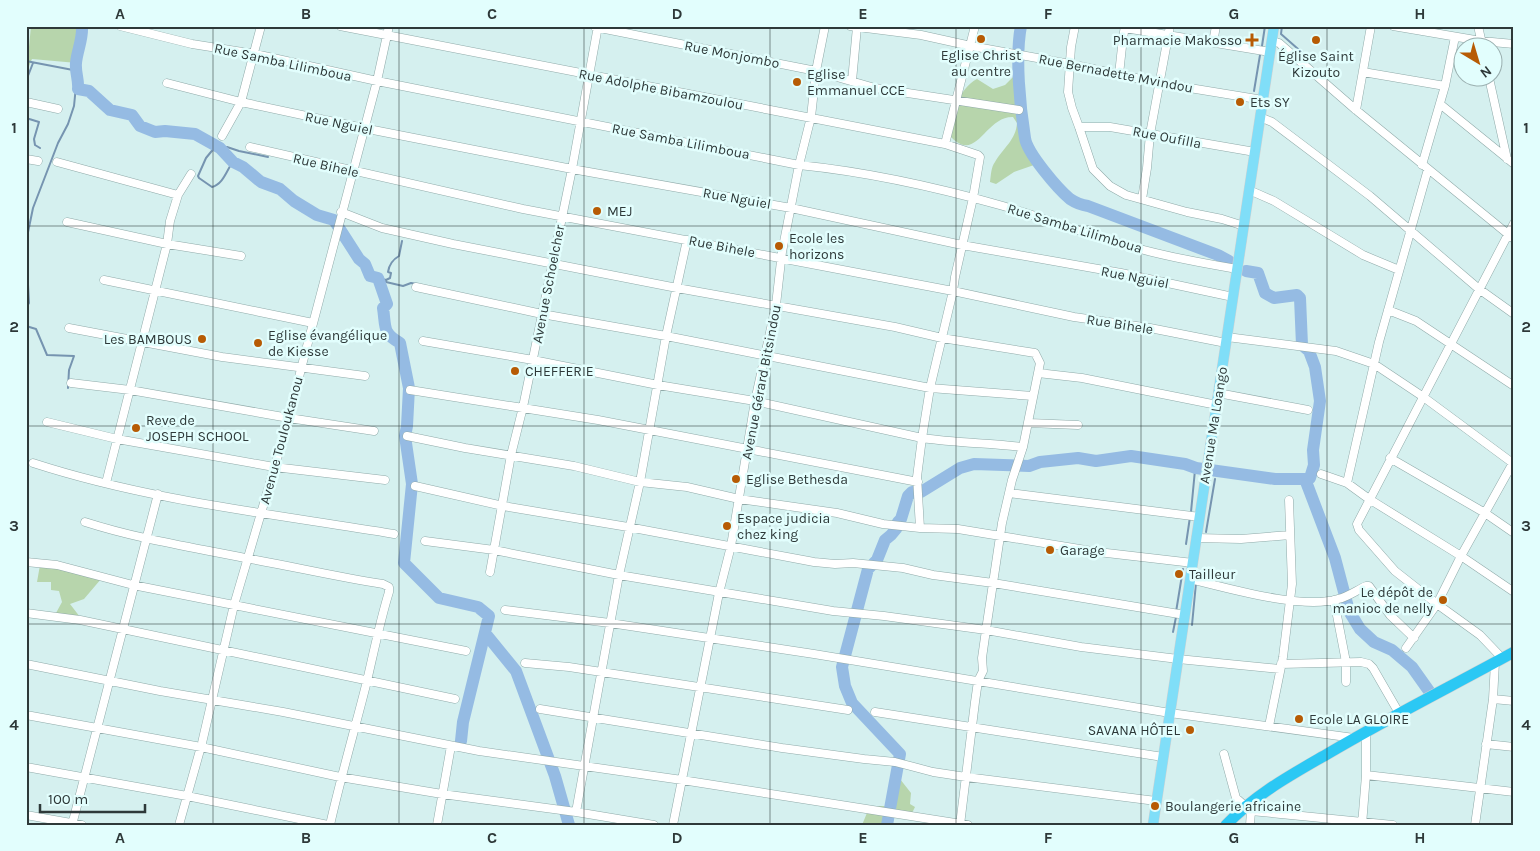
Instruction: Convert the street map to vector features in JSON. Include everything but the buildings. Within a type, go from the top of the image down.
[{"type":"highway","points":[[1226,825],[1276,784],[1399,713],[1514,652]]},
{"type":"main road","name":"Avenue Ma Loango","points":[[1153,825],[1274,26]]},
{"type":"street","name":"Rue Samba Lilimboua","points":[[120,26],[192,44],[254,54],[377,81],[799,165],[837,169],[910,182],[973,198],[1136,248],[1237,268]]},
{"type":"street","points":[[222,136],[241,102],[261,26]]},
{"type":"street","name":"Rue Adolphe Bibamzoulou","points":[[340,26],[945,144],[980,157],[973,198]]},
{"type":"street","name":"Avenue Touloukanou","points":[[179,825],[201,747],[234,605],[289,418],[300,368],[377,81],[389,26]]},
{"type":"street","name":"Avenue Gérard Bitsindou","points":[[673,825],[731,546],[755,402],[776,305],[782,258],[810,117],[816,71],[825,26]]},
{"type":"street","points":[[945,144],[975,26]]},
{"type":"street","points":[[1075,26],[1070,47],[1068,92],[1093,169],[1110,186],[1126,195],[1188,212],[1222,218],[1244,226]]},
{"type":"street","points":[[1142,199],[1150,134],[1170,26]]},
{"type":"street","points":[[1214,37],[1216,26]]},
{"type":"street","points":[[1356,110],[1371,26]]},
{"type":"street","points":[[1393,26],[1458,38]]},
{"type":"street","name":"Rue Monjombo","points":[[596,27],[816,71],[875,88],[957,99],[1018,110]]},
{"type":"street","name":"Avenue Schoelcher","points":[[490,572],[512,455],[524,407],[572,169],[596,27]]},
{"type":"street","points":[[852,80],[854,27]]},
{"type":"street","name":"Rue Bernadette Mvindou","points":[[854,27],[921,35],[1159,83],[1263,100]]},
{"type":"street","points":[[1119,74],[1125,27],[1270,52]]},
{"type":"street","points":[[1347,483],[1374,364],[1410,230],[1445,86],[1454,37]]},
{"type":"street","points":[[1272,41],[1279,43],[1356,110],[1511,237]]},
{"type":"street","points":[[1363,72],[1445,86]]},
{"type":"street","name":"Rue Nguiel","points":[[166,83],[241,102],[363,128],[572,169],[791,208],[962,244],[1121,273],[1233,297]]},
{"type":"street","points":[[1492,88],[1510,162]]},
{"type":"street","points":[[26,102],[58,108]]},
{"type":"street","points":[[1440,104],[1510,162]]},
{"type":"street","points":[[1260,117],[1272,122],[1370,196],[1479,289],[1514,314]]},
{"type":"street","name":"Rue Oufilla","points":[[1079,127],[1110,127],[1255,152]]},
{"type":"street","name":"Rue Bihele","points":[[250,147],[523,210],[954,291],[1074,317],[1226,340],[1336,351],[1374,364],[1422,396],[1513,462]]},
{"type":"street","points":[[26,159],[38,161]]},
{"type":"street","points":[[57,162],[178,195]]},
{"type":"street","points":[[106,483],[156,291],[167,244],[170,221],[178,195],[192,174]]},
{"type":"street","points":[[1250,190],[1274,201],[1363,255],[1399,270]]},
{"type":"street","points":[[920,528],[917,475],[930,388],[954,291],[962,244],[973,198]]},
{"type":"street","points":[[26,664],[283,712],[451,746],[963,824],[972,728],[978,681],[983,672],[982,658],[993,583],[1009,493],[1029,423],[1040,363],[1034,353],[942,338],[894,327],[677,288],[552,262],[452,244],[391,230],[341,212]]},
{"type":"street","points":[[66,222],[167,244],[241,256]]},
{"type":"street","points":[[1475,825],[1499,660],[1480,635],[1395,571],[1359,530],[1357,522],[1479,289],[1511,237],[1514,223]]},
{"type":"street","points":[[576,812],[618,575],[640,482],[666,336],[687,240]]},
{"type":"street","points":[[104,280],[313,323]]},
{"type":"street","points":[[416,287],[542,314],[666,336],[930,388],[1033,396]]},
{"type":"street","points":[[1388,310],[1412,318],[1514,386]]},
{"type":"street","points":[[69,328],[142,343],[300,368],[365,376]]},
{"type":"street","points":[[423,340],[755,402],[922,438],[948,442],[1023,447]]},
{"type":"street","points":[[1038,373],[1082,378],[1216,405]]},
{"type":"street","points":[[71,383],[130,390],[374,431]]},
{"type":"street","points":[[410,390],[524,407],[649,429],[918,482]]},
{"type":"street","points":[[1218,393],[1308,410]]},
{"type":"street","points":[[47,422],[117,439],[274,467],[385,480]]},
{"type":"street","points":[[1029,423],[1078,425]]},
{"type":"street","points":[[406,436],[574,466],[640,482],[688,488],[739,499],[837,513],[883,524],[920,528],[946,528],[1098,552],[1193,563]]},
{"type":"street","points":[[1390,458],[1514,533]]},
{"type":"street","points":[[1406,648],[1437,604],[1513,462]]},
{"type":"street","points":[[33,463],[79,478],[158,494],[261,513],[394,534]]},
{"type":"street","points":[[1321,474],[1347,483],[1514,592]]},
{"type":"street","points":[[415,486],[503,506],[814,562],[853,563],[903,568],[933,575],[993,583],[1185,615]]},
{"type":"street","points":[[1009,493],[1200,517]]},
{"type":"street","points":[[72,824],[158,494]]},
{"type":"street","points":[[1269,726],[1281,666],[1292,584],[1289,500]]},
{"type":"street","points":[[26,768],[188,796],[329,825],[389,592],[389,587],[383,584],[318,574],[248,558],[146,539],[86,522]]},
{"type":"street","points":[[1196,538],[1241,539],[1290,535]]},
{"type":"street","points":[[425,541],[494,550],[720,593],[833,611],[986,630],[1081,647],[1178,659],[1281,666],[1346,662],[1365,663],[1373,668],[1399,713]]},
{"type":"street","points":[[26,562],[57,565],[134,585],[466,651]]},
{"type":"street","points":[[1190,580],[1290,600],[1314,602],[1338,600],[1369,586],[1390,615],[1414,638]]},
{"type":"street","points":[[1334,600],[1346,662],[1346,682]]},
{"type":"street","points":[[505,610],[610,623],[814,654],[1170,713],[1354,738]]},
{"type":"street","points":[[26,614],[80,620],[455,699]]},
{"type":"street","points":[[525,663],[570,667],[848,710]]},
{"type":"street","points":[[1493,699],[1514,701]]},
{"type":"street","points":[[540,709],[782,748],[864,760],[895,762],[933,772],[966,777],[1156,801]]},
{"type":"street","points":[[875,712],[1163,757]]},
{"type":"street","points":[[26,715],[201,747],[340,777],[654,825]]},
{"type":"street","points":[[1362,823],[1366,775],[1366,732]]},
{"type":"street","points":[[1486,744],[1514,747]]},
{"type":"street","points":[[437,825],[451,746]]},
{"type":"street","points":[[1224,754],[1236,798],[1247,808],[1362,823],[1393,825]]},
{"type":"street","points":[[1366,775],[1514,792]]},
{"type":"street","points":[[1247,808],[1250,825]]},
{"type":"street","points":[[26,815],[82,825]]},
{"type":"green space","points":[[31,26],[78,26],[77,63],[32,59],[26,73],[26,48],[29,47]]},
{"type":"green space","points":[[1015,75],[1019,82],[1026,142],[1035,158],[1034,165],[1014,172],[996,184],[990,182],[992,169],[1014,134],[1017,123],[1013,117],[1003,119],[994,124],[972,144],[964,145],[956,141],[945,130],[957,101],[971,83],[977,79],[993,89],[1005,85]]},
{"type":"green space","points":[[40,565],[101,579],[84,599],[70,604],[80,617],[56,613],[62,602],[59,591],[51,590],[51,582],[37,582]]},
{"type":"green space","points":[[892,778],[900,779],[911,793],[910,804],[915,807],[911,815],[896,812],[892,818],[886,820],[887,825],[862,825],[869,808],[893,806],[895,794]]},
{"type":"waterway","points":[[82,26],[82,36],[76,63],[78,89],[89,91],[110,110],[132,115],[140,126],[155,132],[195,134],[220,148],[233,162],[243,167],[261,182],[280,189],[294,201],[317,215],[334,220],[359,259],[365,264],[370,276],[378,278],[387,304],[383,308],[386,329],[390,336],[400,343],[409,388],[405,436],[412,484],[404,563],[439,598],[478,607],[489,616],[463,722],[461,741]]},
{"type":"waterway","points":[[1021,26],[1018,67],[1025,138],[1037,161],[1058,187],[1076,203],[1218,255],[1229,261]]},
{"type":"waterway","points":[[1262,46],[1265,26]]},
{"type":"waterway","points":[[1282,26],[1281,34],[1306,56]]},
{"type":"waterway","points":[[1254,91],[1260,55]]},
{"type":"waterway","points":[[26,61],[73,70]]},
{"type":"waterway","points":[[26,81],[33,63]]},
{"type":"waterway","points":[[26,242],[33,208],[74,106],[76,86]]},
{"type":"waterway","points":[[26,118],[39,122],[34,139],[35,145],[40,148]]},
{"type":"waterway","points":[[215,147],[206,158],[198,176],[199,178],[212,187],[222,180],[232,163]]},
{"type":"waterway","points":[[222,149],[227,147],[268,157]]},
{"type":"waterway","points":[[386,280],[390,278],[389,267],[399,256],[402,241]]},
{"type":"waterway","points":[[26,248],[29,303],[26,308]]},
{"type":"waterway","points":[[1246,271],[1258,273],[1265,293],[1274,298],[1297,295],[1300,298],[1302,345],[1309,351],[1315,367],[1320,401],[1313,450],[1314,465],[1310,478],[1305,479],[1335,558],[1349,611],[1360,629],[1374,642],[1392,650],[1412,667],[1429,691]]},
{"type":"waterway","points":[[378,278],[403,286],[411,283],[417,284]]},
{"type":"waterway","points":[[26,326],[36,329],[47,355],[74,356],[69,370],[68,388]]},
{"type":"waterway","points":[[887,825],[900,754],[852,703],[845,686],[842,667],[868,569],[877,560],[885,540],[896,529],[908,496],[912,492],[921,492],[960,468],[974,464],[1029,466],[1040,462],[1078,458],[1096,461],[1131,456],[1185,464],[1196,468],[1275,479],[1305,479]]},
{"type":"waterway","points":[[1191,512],[1195,470]]},
{"type":"waterway","points":[[1206,532],[1215,479]]},
{"type":"waterway","points":[[1186,544],[1190,517]]},
{"type":"waterway","points":[[1176,612],[1183,569]]},
{"type":"waterway","points":[[1192,625],[1196,583]]},
{"type":"waterway","points":[[1173,632],[1176,617]]},
{"type":"waterway","points":[[485,633],[516,671],[555,776],[569,825]]},
{"type":"place","name":"Eglise Christ au centre","points":[[981,39]]},
{"type":"place","name":"Pharmacie Makosso","points":[[1252,40]]},
{"type":"place","name":"Église Saint Kizouto","points":[[1316,40]]},
{"type":"place","name":"Eglise Emmanuel CCE","points":[[797,82]]},
{"type":"place","name":"Ets SY","points":[[1240,102]]},
{"type":"place","name":"MEJ","points":[[597,211]]},
{"type":"place","name":"Ecole les horizons","points":[[779,246]]},
{"type":"place","name":"Les BAMBOUS","points":[[202,339]]},
{"type":"place","name":"Eglise évangélique de Kiesse","points":[[258,343]]},
{"type":"place","name":"CHEFFERIE","points":[[515,371]]},
{"type":"place","name":"Reve de JOSEPH SCHOOL","points":[[136,428]]},
{"type":"place","name":"Eglise Bethesda","points":[[736,479]]},
{"type":"place","name":"Espace judicia chez king","points":[[727,526]]},
{"type":"place","name":"Garage","points":[[1050,550]]},
{"type":"place","name":"Tailleur","points":[[1179,574]]},
{"type":"place","name":"Le dépôt de manioc de nelly","points":[[1443,600]]},
{"type":"place","name":"Ecole LA GLOIRE","points":[[1299,719]]},
{"type":"place","name":"SAVANA HÔTEL","points":[[1190,730]]},
{"type":"place","name":"Boulangerie africaine","points":[[1155,806]]}]
